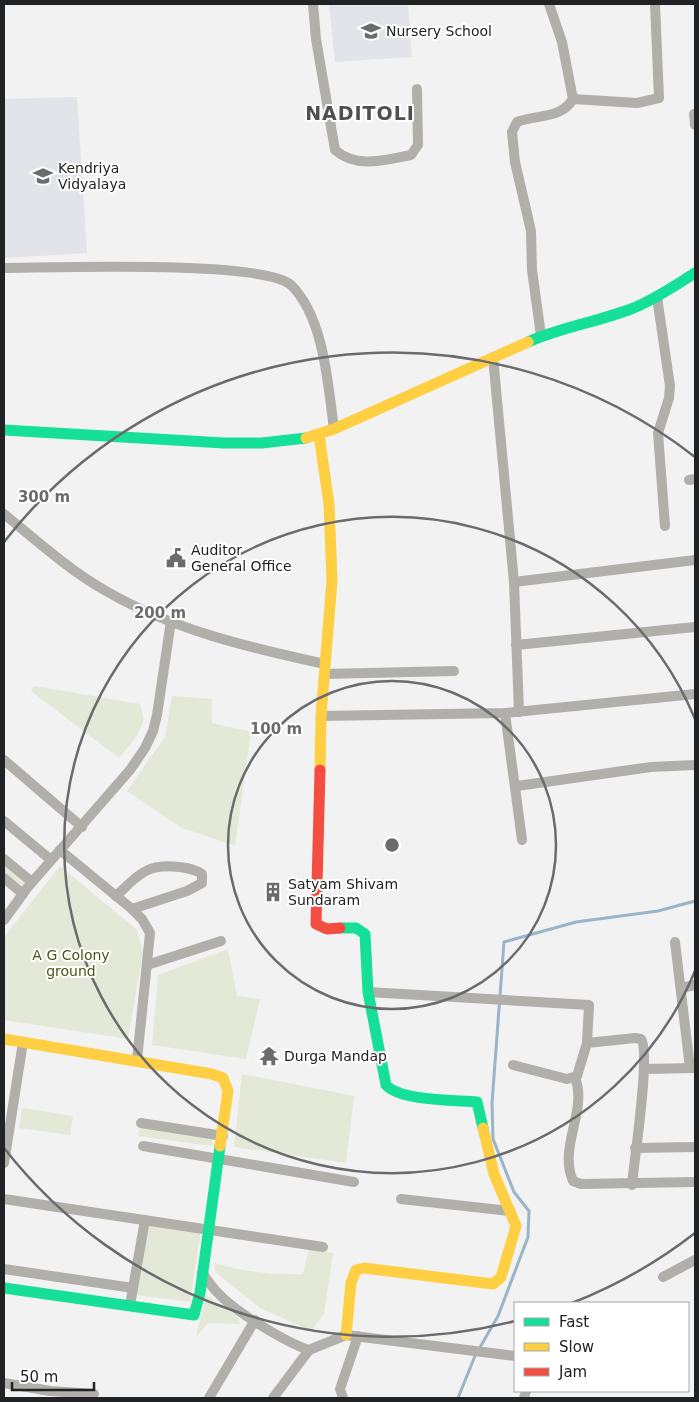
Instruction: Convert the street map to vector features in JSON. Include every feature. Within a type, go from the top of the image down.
[{"type":"street","points":[[313,4],[316,39],[335,150],[346,160],[374,162],[411,156],[418,146],[417,89]]},
{"type":"street","points":[[541,336],[532,270],[531,231],[515,162],[512,132],[517,122],[560,112],[568,107],[573,99],[562,42],[549,4]]},
{"type":"street","points":[[573,99],[638,103],[659,98],[655,4]]},
{"type":"street","points":[[4,268],[202,268],[266,276],[289,284],[309,311],[320,340],[334,429]]},
{"type":"street","points":[[4,430],[238,442],[285,441],[319,435],[541,336],[630,309],[656,297],[695,274]]},
{"type":"street","points":[[656,297],[670,386],[669,398],[658,433],[666,526]]},
{"type":"street","points":[[493,357],[514,582],[519,712]]},
{"type":"street","points":[[319,435],[330,504],[332,580],[321,716],[316,924],[322,928],[364,931],[368,992],[386,1087],[394,1092],[405,1095],[477,1102],[492,1168],[515,1220],[516,1232],[501,1277],[496,1283],[485,1284],[358,1269],[351,1283],[346,1335]]},
{"type":"street","points":[[4,514],[56,558],[107,592],[171,621],[201,632],[325,669],[454,672]]},
{"type":"street","points":[[514,582],[695,560]]},
{"type":"street","points":[[4,920],[32,882],[130,770],[154,731],[171,621]]},
{"type":"street","points":[[516,645],[695,627]]},
{"type":"street","points":[[321,716],[505,713],[695,694]]},
{"type":"street","points":[[505,713],[522,840]]},
{"type":"street","points":[[4,760],[82,827]]},
{"type":"street","points":[[516,786],[651,767],[695,765]]},
{"type":"street","points":[[4,821],[51,860]]},
{"type":"street","points":[[60,850],[132,909],[142,919],[150,933],[137,1060]]},
{"type":"street","points":[[4,859],[32,882]]},
{"type":"street","points":[[116,896],[140,874],[156,866],[185,868],[202,874],[202,883],[187,891],[132,909]]},
{"type":"street","points":[[4,878],[23,894]]},
{"type":"street","points":[[147,965],[222,942]]},
{"type":"street","points":[[644,1069],[693,1068],[675,942]]},
{"type":"street","points":[[681,988],[695,985]]},
{"type":"street","points":[[368,992],[513,999],[589,1005],[587,1043],[579,1073],[575,1078],[567,1079],[513,1065]]},
{"type":"street","points":[[4,1039],[212,1074],[223,1078],[228,1091],[223,1136],[194,1315],[4,1288]]},
{"type":"street","points":[[587,1043],[641,1039],[645,1047],[632,1185]]},
{"type":"street","points":[[4,1163],[23,1042]]},
{"type":"street","points":[[575,1078],[580,1092],[571,1130],[570,1150],[573,1181],[581,1184],[632,1185],[695,1182]]},
{"type":"street","points":[[141,1123],[223,1136]]},
{"type":"street","points":[[143,1146],[219,1157],[354,1182]]},
{"type":"street","points":[[635,1148],[695,1147]]},
{"type":"street","points":[[401,1199],[510,1211]]},
{"type":"street","points":[[4,1200],[323,1247]]},
{"type":"street","points":[[130,1305],[145,1220]]},
{"type":"street","points":[[663,1277],[695,1260]]},
{"type":"street","points":[[4,1269],[133,1288]]},
{"type":"street","points":[[202,1273],[217,1292],[254,1320],[295,1345],[309,1350]]},
{"type":"street","points":[[209,1398],[254,1320]]},
{"type":"street","points":[[273,1398],[309,1350],[346,1335],[514,1356]]},
{"type":"street","points":[[343,1398],[340,1389],[358,1336]]},
{"type":"street","points":[[4,1383],[45,1394],[94,1394]]},
{"type":"shaded area","name":"Nursery School","points":[[408,4],[412,57],[335,62],[329,5]]},
{"type":"shaded area","name":"Kendriya Vidyalaya","points":[[77,97],[87,253],[4,258],[4,99]]},
{"type":"green space","points":[[34,686],[140,704],[144,720],[136,737],[119,758],[31,691]]},
{"type":"green space","points":[[172,696],[212,699],[212,723],[251,732],[235,846],[180,827],[127,791],[165,737]]},
{"type":"green space","points":[[4,865],[25,882],[21,886],[4,872]]},
{"type":"green space","name":"A G Colony ground","points":[[60,866],[137,930],[143,952],[128,1039],[4,1020],[4,937]]},
{"type":"green space","points":[[228,949],[237,996],[260,999],[246,1059],[152,1045],[158,975]]},
{"type":"green space","points":[[242,1074],[354,1096],[346,1163],[234,1147]]},
{"type":"green space","points":[[22,1108],[73,1116],[70,1135],[19,1128]]},
{"type":"green space","points":[[140,1128],[213,1140],[212,1146],[138,1136]]},
{"type":"green space","points":[[147,1223],[201,1230],[190,1302],[136,1295]]},
{"type":"green space","points":[[309,1249],[333,1253],[324,1314],[311,1331],[260,1308],[215,1272],[215,1263],[258,1272],[303,1274]]},
{"type":"green space","points":[[206,1295],[228,1309],[239,1319],[240,1324],[208,1323],[196,1337]]},
{"type":"waterway","points":[[458,1398],[475,1356],[498,1316],[528,1237],[529,1211],[514,1192],[493,1139],[492,1103],[504,942],[576,922],[658,911],[695,901]]},
{"type":"traffic: fast","points":[[528,342],[553,332],[631,309],[656,297],[695,273]]},
{"type":"traffic: fast","points":[[4,430],[224,443],[262,443],[306,438]]},
{"type":"traffic: fast","points":[[340,928],[356,928],[365,934],[368,992],[386,1085],[393,1090],[415,1097],[477,1102],[483,1128]]},
{"type":"traffic: fast","points":[[4,1288],[194,1315],[200,1293],[220,1146]]},
{"type":"traffic: slow","points":[[306,438],[334,429],[528,342]]},
{"type":"traffic: slow","points":[[319,435],[329,504],[332,580],[321,716],[320,770]]},
{"type":"traffic: slow","points":[[4,1039],[212,1074],[223,1078],[228,1091],[220,1146]]},
{"type":"traffic: slow","points":[[346,1335],[351,1283],[356,1270],[364,1268],[493,1284],[501,1277],[516,1226],[494,1174],[483,1128]]},
{"type":"traffic: jam","points":[[320,770],[316,924],[327,929],[340,928]]},
{"type":"place","name":"Nursery School","points":[[371,31]]},
{"type":"place","name":"Kendriya Vidyalaya","points":[[43,176]]},
{"type":"place","name":"Auditor General Office","points":[[176,558]]},
{"type":"place","name":"Satyam Shivam Sundaram","points":[[273,892]]},
{"type":"place","name":"Durga Mandap","points":[[269,1056]]},
{"type":"district","name":"NADITOLI","points":[[360,113]]}]
